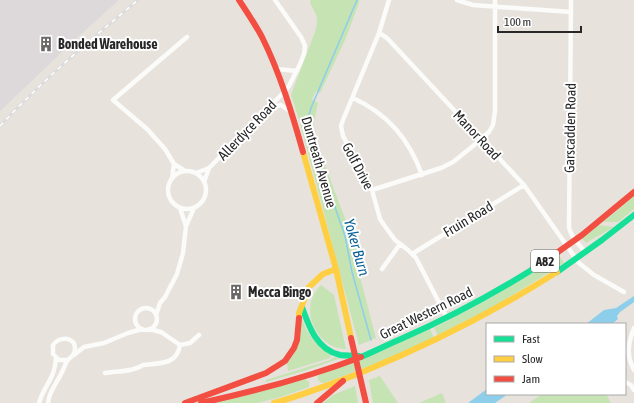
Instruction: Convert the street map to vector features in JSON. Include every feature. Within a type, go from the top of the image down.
[{"type":"main road","name":"Duntreath Avenue","points":[[239,0],[255,24],[276,69],[292,113],[336,269],[366,403]]},
{"type":"main road","name":"Great Western Road","points":[[201,403],[289,382],[360,357],[447,318],[477,303],[516,280],[602,220],[634,192]]},
{"type":"main road","name":"Great Western Road","points":[[274,403],[344,379],[416,350],[467,325],[523,293],[585,252],[634,215]]},
{"type":"main road","points":[[185,403],[266,372],[285,361],[296,344],[299,313],[306,293],[313,282],[323,274],[336,269]]},
{"type":"main road","points":[[302,307],[310,331],[322,345],[337,354],[344,356],[352,354],[360,357]]},
{"type":"main road","points":[[318,403],[344,379]]},
{"type":"street","name":"Allerdyce Road","points":[[196,174],[209,168],[285,91],[297,71],[304,54],[305,46],[301,37],[275,0]]},
{"type":"street","name":"Golf Drive","points":[[389,0],[379,33],[343,120],[341,131],[372,190],[380,219],[395,240],[412,254],[420,264],[447,318]]},
{"type":"street","points":[[457,0],[473,5],[571,12]]},
{"type":"street","points":[[372,190],[441,168],[453,162],[489,132],[493,125],[495,110],[495,0]]},
{"type":"street","name":"Garscadden Road","points":[[571,0],[569,226],[571,234],[585,252]]},
{"type":"street","name":"Manor Road","points":[[379,33],[387,38],[524,185],[579,262],[594,275],[624,292]]},
{"type":"street","points":[[186,37],[113,100],[147,129],[165,149],[174,164],[185,171],[196,174],[204,182]]},
{"type":"street","points":[[276,69],[297,71]]},
{"type":"street","points":[[353,98],[371,108],[392,124],[408,143],[422,175]]},
{"type":"street","points":[[267,109],[281,105],[286,107],[292,113]]},
{"type":"street","name":"Allerdyce Road","points":[[174,164],[172,179],[168,186],[170,198],[174,204],[180,208],[186,226]]},
{"type":"street","name":"Allerdyce Road","points":[[156,321],[156,314],[160,303],[173,283],[180,268],[186,226],[194,208],[202,202],[206,195],[204,182],[209,168]]},
{"type":"street","points":[[172,179],[179,173],[185,171]]},
{"type":"street","name":"Fruin Road","points":[[412,254],[524,185]]},
{"type":"street","points":[[180,208],[194,208]]},
{"type":"street","points":[[382,269],[400,244]]},
{"type":"street","points":[[142,329],[137,326],[135,321],[135,315],[138,310],[149,308],[160,303]]},
{"type":"street","points":[[149,308],[156,314]]},
{"type":"street","points":[[128,333],[135,321]]},
{"type":"street","points":[[149,329],[154,326],[156,321]]},
{"type":"street","points":[[156,321],[161,332]]},
{"type":"street","points":[[634,328],[628,349],[634,370]]},
{"type":"street","points":[[84,348],[65,338],[57,340],[52,348],[53,354],[61,361],[67,360],[84,348],[104,344],[128,333],[142,329],[161,332],[180,345],[190,344],[199,335]]},
{"type":"street","points":[[74,344],[74,355]]},
{"type":"street","points":[[105,373],[135,369],[143,365],[173,360],[177,356],[180,345]]},
{"type":"street","points":[[39,403],[54,372],[56,358]]},
{"type":"street","points":[[48,403],[50,392],[59,378],[67,360]]},
{"type":"street","points":[[626,382],[631,385],[634,390]]},
{"type":"shaded area","points":[[0,0],[119,0],[0,111]]},
{"type":"green space","points":[[311,0],[359,0],[345,40],[320,93],[316,91],[312,99],[318,103],[312,131],[358,253],[356,262],[376,338],[359,345],[299,119],[291,95],[315,32],[317,17],[310,3]]},
{"type":"green space","points":[[634,196],[634,209],[618,222],[603,222]]},
{"type":"green space","points":[[598,225],[613,227],[586,243],[582,238]]},
{"type":"green space","points":[[558,254],[564,263],[487,311],[438,336],[434,328],[489,299]]},
{"type":"green space","points":[[321,285],[334,295],[346,349],[337,348],[329,344],[317,332],[313,324],[310,307],[313,296]]},
{"type":"green space","points":[[301,315],[308,333],[331,355],[330,358],[288,371],[287,363],[298,346],[301,329]]},
{"type":"green space","points":[[430,329],[434,338],[393,357],[324,383],[318,380],[318,376],[320,374]]},
{"type":"green space","points":[[334,357],[341,358],[266,382],[266,380],[330,360]]},
{"type":"green space","points":[[380,376],[398,403],[373,403],[369,380]]},
{"type":"green space","points":[[305,379],[309,382],[309,387],[281,397],[257,403],[214,403]]},
{"type":"green space","points":[[355,386],[358,403],[323,403],[333,395]]},
{"type":"green space","points":[[442,393],[446,403],[419,403]]},
{"type":"green space","points":[[541,395],[608,395],[607,396],[611,403],[529,403]]},
{"type":"water","points":[[634,296],[634,302],[620,312],[617,316],[618,319],[613,323],[587,323],[604,310],[616,308]]},
{"type":"water","points":[[486,390],[486,395],[507,395],[495,403],[468,403]]},
{"type":"waterway","name":"Yoker Burn","points":[[309,128],[309,115],[311,108],[357,0]]},
{"type":"waterway","name":"Yoker Burn","points":[[319,161],[345,236],[352,272],[371,340]]},
{"type":"railway","points":[[0,126],[50,76],[138,0]]},
{"type":"traffic: fast","points":[[557,272],[634,215]]},
{"type":"traffic: fast","points":[[361,357],[456,313],[541,264]]},
{"type":"traffic: fast","points":[[302,307],[311,330],[325,348],[340,355],[359,356]]},
{"type":"traffic: slow","points":[[303,152],[336,269],[351,338]]},
{"type":"traffic: slow","points":[[299,318],[299,313],[309,287],[323,274],[336,269]]},
{"type":"traffic: slow","points":[[274,403],[360,373],[411,351],[461,327],[509,301],[557,272]]},
{"type":"traffic: jam","points":[[239,0],[262,37],[280,79],[303,152]]},
{"type":"traffic: jam","points":[[541,264],[582,235],[634,192]]},
{"type":"traffic: jam","points":[[185,403],[266,373],[285,361],[294,348],[297,340],[299,318]]},
{"type":"traffic: jam","points":[[351,338],[366,403]]},
{"type":"traffic: jam","points":[[201,403],[282,383],[361,357]]},
{"type":"traffic: jam","points":[[317,403],[343,381]]},
{"type":"place","name":"Bonded Warehouse","points":[[46,44]]},
{"type":"place","name":"Mecca Bingo","points":[[236,292]]}]
